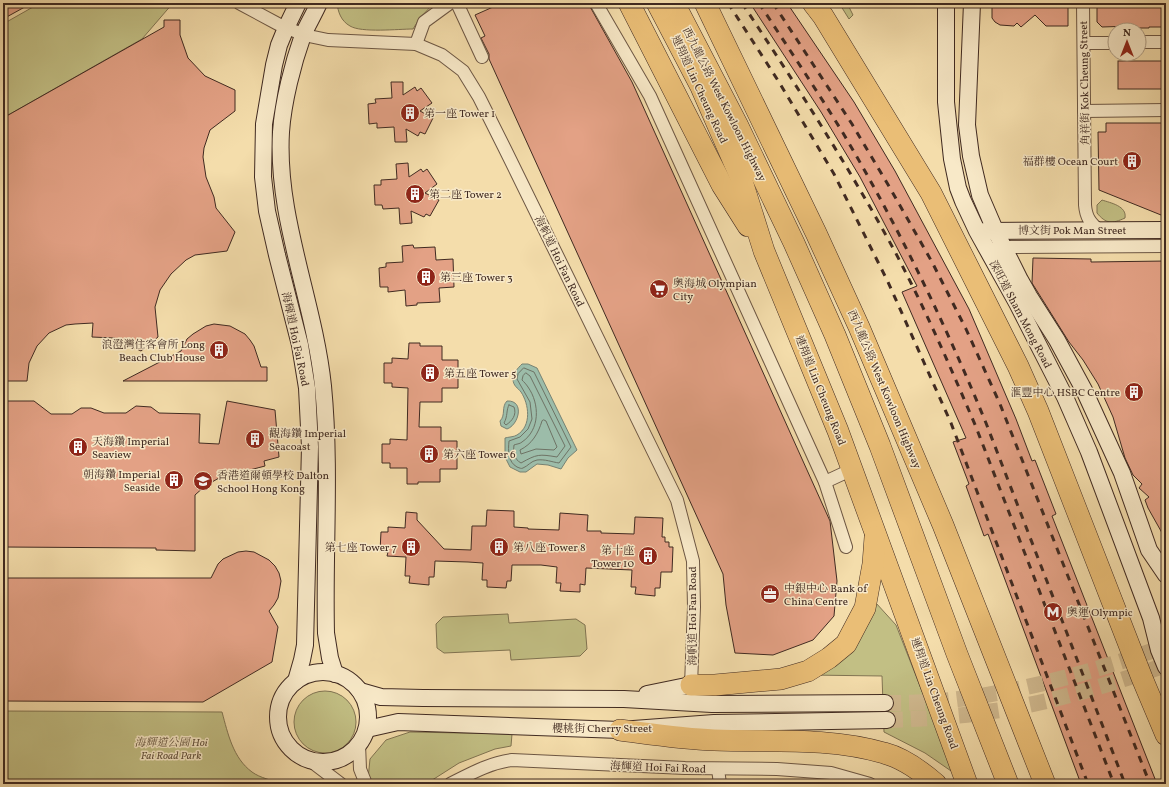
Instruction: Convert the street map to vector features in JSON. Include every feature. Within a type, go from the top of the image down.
[{"type":"highway","points":[[629,3],[722,185],[764,251]]},
{"type":"highway","name":"連翔道 Lin Cheung Road","points":[[657,3],[701,87],[741,178],[764,251],[853,469],[967,784]]},
{"type":"highway","name":"西九龍公路 West Kowloon Highway","points":[[674,3],[737,124],[794,243],[846,361],[880,446],[1008,784]]},
{"type":"highway","name":"西九龍公路 West Kowloon Highway","points":[[706,3],[810,219],[870,352],[943,525],[1045,784]]},
{"type":"highway","points":[[818,7],[931,192],[1018,366],[1038,411],[1136,664],[1166,735]]},
{"type":"highway","points":[[692,685],[714,685],[782,679],[808,671],[829,658],[846,644],[857,625],[868,598],[876,533]]},
{"type":"highway","points":[[620,730],[712,740],[820,742],[856,747],[885,753],[915,767],[936,784]]},
{"type":"main road","name":"海輝道 Hoi Fai Road","points":[[296,681],[305,645],[306,623],[310,447],[307,388],[300,346],[267,211],[263,177],[263,143],[266,107],[277,52],[298,3]]},
{"type":"main road","name":"海輝道 Hoi Fai Road","points":[[319,3],[304,34],[294,66],[284,108],[281,132],[282,177],[293,240],[316,338],[323,385],[328,482],[326,634],[330,658],[335,674]]},
{"type":"main road","name":"深旺道 Sham Mong Road","points":[[946,3],[946,102],[950,144],[958,188],[977,231],[1017,303],[1065,397],[1089,452],[1151,618],[1157,645],[1164,663]]},
{"type":"main road","name":"深旺道 Sham Mong Road","points":[[972,3],[967,125],[968,140],[980,195],[995,230],[1029,296],[1057,340],[1084,390],[1122,473],[1149,550],[1166,575]]},
{"type":"main road","name":"博文街 Pok Man Street","points":[[977,231],[1166,230]]},
{"type":"main road","points":[[1164,663],[1162,650],[1166,631]]},
{"type":"main road","points":[[325,672],[345,677],[360,691],[367,705],[368,717],[366,729],[359,744],[349,753],[337,759],[323,761],[308,759],[289,746],[283,736],[278,716],[281,700],[287,690],[296,681],[304,676],[325,672]]},
{"type":"main road","points":[[624,699],[692,685]]},
{"type":"main road","points":[[360,691],[387,697],[624,699],[712,704],[885,703]]},
{"type":"main road","name":"櫻桃街 Cherry Street","points":[[366,729],[398,722],[620,730],[714,723],[887,720]]},
{"type":"street","name":"海帆道 Hoi Fan Road","points":[[239,3],[286,28],[328,40],[416,44],[442,54],[463,71],[479,97],[677,500],[693,561],[694,607],[692,685]]},
{"type":"street","points":[[457,3],[482,57]]},
{"type":"street","points":[[596,3],[650,96],[825,482],[846,547]]},
{"type":"street","name":"角祥街 Kok Cheung Street","points":[[1083,3],[1086,214],[1089,221],[1099,230]]},
{"type":"street","points":[[416,44],[424,22],[442,5]]},
{"type":"street","points":[[1147,42],[1166,42]]},
{"type":"street","points":[[1084,43],[1107,43]]},
{"type":"street","points":[[1084,111],[1166,110]]},
{"type":"street","name":"博文街 Pok Man Street","points":[[986,247],[1166,246]]},
{"type":"street","points":[[825,482],[853,469]]},
{"type":"street","points":[[359,744],[360,769],[366,784]]},
{"type":"street","points":[[308,759],[341,784]]},
{"type":"street","name":"海輝道 Hoi Fai Road","points":[[450,784],[485,767],[512,760],[718,769],[777,769],[831,773],[870,784]]},
{"type":"street","points":[[718,769],[720,784]]},
{"type":"green space","points":[[40,3],[173,3],[142,39],[3,118],[3,24]]},
{"type":"green space","points":[[337,3],[434,3],[420,18],[413,29],[380,30],[355,28],[350,26],[344,22],[340,16]]},
{"type":"green space","points":[[839,3],[847,3],[853,15],[849,19]]},
{"type":"green space","points":[[1102,200],[1121,208],[1124,211],[1125,218],[1113,222],[1103,219],[1097,213],[1097,205]]},
{"type":"green space","points":[[876,603],[896,625],[954,773],[925,753],[884,732],[882,676],[809,675]]},
{"type":"green space","points":[[508,614],[509,623],[576,619],[585,625],[587,649],[580,656],[511,660],[510,650],[444,653],[437,648],[436,624],[443,617]]},
{"type":"green space","points":[[319,691],[331,691],[347,700],[354,710],[356,722],[354,734],[347,744],[331,753],[319,753],[308,748],[299,739],[294,728],[294,716],[299,705],[308,696]]},
{"type":"green space","name":"海輝道公園 Hoi Fai Road Park","points":[[3,711],[222,712],[232,745],[240,760],[255,774],[281,784],[3,784]]},
{"type":"green space","points":[[410,732],[512,734],[511,746],[495,749],[459,763],[426,784],[371,784],[368,779],[370,759],[386,740]]},
{"type":"green space","points":[[521,781],[665,784],[508,784]]},
{"type":"water","points":[[522,364],[528,364],[537,368],[577,450],[568,458],[561,469],[548,465],[537,464],[526,472],[520,472],[510,467],[505,457],[505,438],[517,435],[522,431],[527,421],[528,415],[524,397],[513,381],[513,377],[517,369]]},
{"type":"water","points":[[507,401],[516,404],[518,413],[515,423],[507,429],[501,426],[500,421],[503,416],[505,403]]},
{"type":"building","points":[[3,3],[32,3],[3,19]]},
{"type":"building","points":[[502,3],[588,3],[632,82],[830,521],[837,581],[834,616],[813,640],[773,655],[735,653],[726,605],[723,574],[489,59],[489,54],[481,38],[485,36],[475,15]]},
{"type":"building","points":[[750,3],[787,3],[854,102],[895,171],[969,309],[1016,419],[1032,461],[1035,460],[1056,514],[1052,516],[1157,784],[1081,784],[988,534],[984,536],[966,486],[969,484],[953,442],[966,438],[902,292],[917,286],[860,177],[821,112]]},
{"type":"building","points":[[992,3],[1068,3],[1068,26],[1046,26],[1035,15],[1021,27],[1017,23],[1014,26],[1000,25],[992,18]]},
{"type":"building","points":[[1097,3],[1166,3],[1165,27],[1147,28],[1147,22],[1107,22],[1107,27],[1102,27],[1097,22]]},
{"type":"building","points":[[164,20],[180,20],[180,35],[188,58],[205,76],[235,90],[235,111],[210,130],[204,148],[203,157],[206,177],[214,197],[216,208],[235,232],[227,251],[195,255],[186,260],[171,274],[160,290],[155,307],[158,337],[141,351],[114,338],[92,337],[93,323],[66,325],[49,333],[37,346],[29,363],[27,381],[3,381],[3,118],[164,27]]},
{"type":"building","points":[[1166,61],[1166,89],[1118,89],[1118,62]]},
{"type":"building","name":"第一座 Tower 1","points":[[391,82],[403,82],[403,95],[415,87],[417,91],[421,88],[432,103],[420,111],[433,118],[425,134],[420,132],[418,136],[406,129],[407,142],[395,142],[394,127],[377,128],[377,123],[369,124],[368,104],[376,103],[375,99],[392,98]]},
{"type":"building","name":"福群樓 Ocean Court","points":[[1106,123],[1166,123],[1166,217],[1099,190],[1098,132],[1106,132]]},
{"type":"building","name":"第二座 Tower 2","points":[[408,163],[409,177],[421,169],[423,172],[427,169],[437,184],[425,193],[439,200],[430,216],[426,214],[424,217],[411,211],[412,223],[400,224],[399,208],[383,209],[382,205],[375,205],[374,185],[381,185],[381,180],[397,179],[396,164]]},
{"type":"building","name":"第三座 Tower 3","points":[[413,245],[414,248],[435,247],[436,260],[453,259],[454,287],[439,288],[440,302],[417,303],[417,305],[406,306],[405,290],[388,292],[388,287],[380,287],[379,268],[386,267],[386,263],[403,262],[402,246]]},
{"type":"building","name":"滙豐中心 HSBC Centre","points":[[1033,258],[1091,259],[1091,262],[1166,261],[1166,540],[1148,508],[1145,500],[1149,497],[1139,488],[1142,484],[1133,475],[1125,458],[1113,417],[1098,384],[1083,360],[1069,342],[1032,283]]},
{"type":"building","name":"浪澄灣住客會所 Long Beach Club House","points":[[214,324],[230,326],[245,334],[254,346],[261,367],[267,367],[267,381],[123,381],[181,351],[187,339],[193,334],[206,326]]},
{"type":"building","points":[[409,343],[420,343],[420,346],[442,346],[442,360],[458,360],[458,388],[442,388],[442,402],[420,402],[419,427],[441,427],[441,441],[457,441],[457,469],[440,469],[440,482],[418,482],[418,484],[407,484],[407,468],[390,468],[390,463],[382,463],[382,444],[390,444],[390,439],[407,440],[408,388],[392,387],[392,383],[384,383],[384,363],[392,363],[392,358],[408,359]]},
{"type":"building","points":[[3,401],[34,401],[51,414],[72,414],[81,408],[91,408],[104,413],[126,413],[136,406],[151,407],[159,413],[200,414],[199,443],[219,444],[227,401],[275,410],[279,457],[264,461],[265,466],[219,478],[205,486],[195,495],[195,551],[156,550],[156,548],[4,547]]},
{"type":"building","points":[[487,510],[514,511],[514,527],[528,529],[559,530],[560,513],[588,515],[587,531],[601,531],[601,533],[634,534],[635,517],[663,518],[662,537],[665,537],[665,542],[669,542],[669,547],[673,547],[672,572],[661,572],[660,588],[655,588],[655,596],[635,594],[636,587],[631,587],[632,570],[586,568],[585,585],[580,584],[580,592],[560,591],[561,583],[556,583],[557,567],[541,565],[512,565],[511,581],[507,581],[506,588],[487,587],[487,580],[482,580],[483,563],[435,561],[434,577],[429,577],[429,585],[409,583],[410,576],[405,576],[406,557],[387,556],[388,552],[380,551],[381,532],[388,532],[388,527],[405,528],[406,512],[417,513],[417,520],[444,549],[471,550],[472,526],[486,526]]},
{"type":"building","points":[[238,552],[254,552],[269,560],[279,573],[281,581],[278,598],[269,611],[278,627],[272,662],[203,702],[3,701],[3,578],[211,578],[218,564],[223,559]]},
{"type":"tunnel","points":[[885,703],[914,703],[961,699],[1021,688],[1080,674],[1166,646]]},
{"type":"tunnel","points":[[887,720],[962,715],[1010,709],[1100,687],[1166,665]]},
{"type":"railway","points":[[728,3],[779,82],[834,174],[888,282],[951,423],[1088,784]]},
{"type":"railway","points":[[742,3],[839,155],[893,248],[926,314],[976,427],[1114,784]]},
{"type":"railway","points":[[759,3],[843,133],[883,203],[920,275],[986,423],[1125,784]]},
{"type":"railway","points":[[773,3],[852,124],[890,188],[932,262],[966,329],[1000,404],[1150,784]]},
{"type":"place","name":"第一座 Tower 1","points":[[410,113]]},
{"type":"place","name":"福群樓 Ocean Court","points":[[1132,161]]},
{"type":"place","name":"第二座 Tower 2","points":[[415,194]]},
{"type":"place","name":"第三座 Tower 3","points":[[426,277]]},
{"type":"place","name":"奧海城 Olympian City","points":[[659,289]]},
{"type":"place","name":"浪澄灣住客會所 Long Beach Club House","points":[[219,350]]},
{"type":"place","name":"第五座 Tower 5","points":[[430,373]]},
{"type":"place","name":"滙豐中心 HSBC Centre","points":[[1134,392]]},
{"type":"place","name":"觀海鑽 Imperial Seacoast","points":[[255,439]]},
{"type":"place","name":"天海鑽 Imperial Seaview","points":[[78,447]]},
{"type":"place","name":"第六座 Tower 6","points":[[429,454]]},
{"type":"place","name":"朝海鑽 Imperial Seaside","points":[[174,480]]},
{"type":"place","name":"香港道爾頓學校 Dalton School Hong Kong","points":[[203,481]]},
{"type":"place","name":"第七座 Tower 7","points":[[411,547]]},
{"type":"place","name":"第八座 Tower 8","points":[[499,547]]},
{"type":"place","name":"第十座 Tower 10","points":[[648,556]]},
{"type":"place","name":"中銀中心 Bank of China Centre","points":[[770,594]]},
{"type":"place","name":"奧運 Olympic","points":[[1053,612]]}]
